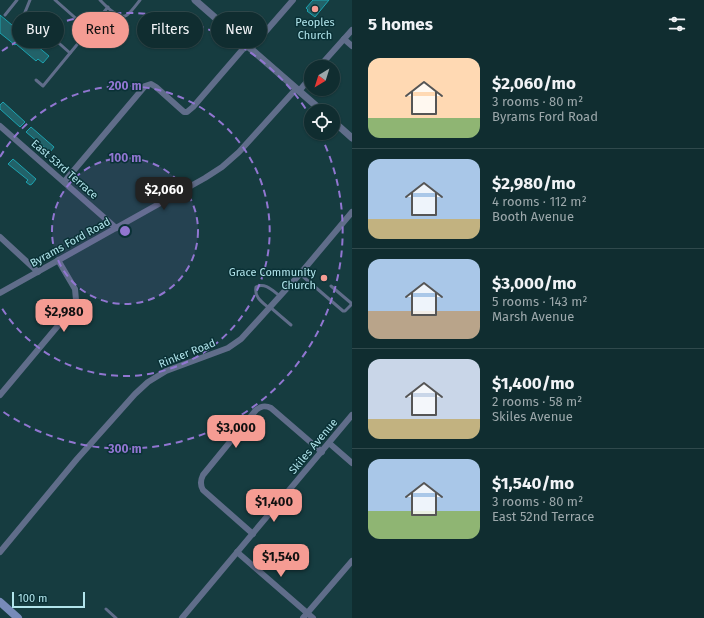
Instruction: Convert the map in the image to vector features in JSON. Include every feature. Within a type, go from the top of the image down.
[{"type":"main road","points":[[0,602],[18,618]]},
{"type":"street","points":[[195,0],[211,14]]},
{"type":"street","points":[[267,30],[293,0]]},
{"type":"street","points":[[325,60],[352,30]]},
{"type":"street","points":[[344,39],[352,46]]},
{"type":"street","points":[[64,182],[145,86],[151,84],[156,87],[184,112],[188,112],[245,48]]},
{"type":"street","points":[[248,48],[314,104]]},
{"type":"street","name":"Byrams Ford Road","points":[[0,293],[222,167],[239,152],[304,84]]},
{"type":"street","name":"East 53rd Terrace","points":[[0,126],[116,228]]},
{"type":"street","points":[[340,127],[352,138]]},
{"type":"street","name":"Rinker Road","points":[[0,552],[77,459],[135,394],[148,382],[166,371],[228,348],[241,339],[300,274],[352,212]]},
{"type":"street","points":[[0,237],[38,272]]},
{"type":"street","points":[[0,394],[72,309],[76,300],[75,290],[58,260]]},
{"type":"street","points":[[253,534],[203,490],[201,479],[256,410],[259,407],[265,406],[271,408],[322,452]]},
{"type":"street","name":"Skiles Avenue","points":[[182,618],[352,415]]},
{"type":"street","points":[[329,443],[352,464]]},
{"type":"street","points":[[237,552],[305,615],[313,618]]},
{"type":"street","points":[[305,615],[352,561]]},
{"type":"lane","points":[[5,15],[17,0]]},
{"type":"lane","points":[[25,12],[30,0]]},
{"type":"lane","points":[[55,0],[72,15]]},
{"type":"lane","points":[[100,0],[118,15],[124,16],[140,0]]},
{"type":"lane","points":[[104,12],[108,7]]},
{"type":"lane","points":[[64,48],[70,53]]},
{"type":"lane","points":[[36,80],[43,86],[74,48]]},
{"type":"lane","points":[[300,274],[343,311],[345,311],[351,304],[331,286]]},
{"type":"lane","points":[[280,296],[262,285],[256,287],[255,289],[256,295],[262,302],[291,325]]},
{"type":"lane","points":[[106,609],[116,618]]},
{"type":"building","name":"Peoples Church","points":[[313,0],[329,0],[315,17],[307,11],[308,10],[306,8]]},
{"type":"building","points":[[0,15],[12,25],[12,43],[0,33]]},
{"type":"building","points":[[21,48],[39,48],[49,56],[43,63],[38,59],[36,61]]},
{"type":"building","points":[[3,102],[25,122],[20,127],[0,109],[0,105]]},
{"type":"building","points":[[31,127],[54,147],[50,152],[26,132]]},
{"type":"building","points":[[13,159],[36,179],[32,184],[30,185],[26,182],[28,180],[8,164]]},
{"type":"place","name":"Peoples Church","points":[[315,9]]},
{"type":"place","name":"Grace Community Church","points":[[324,278]]}]
